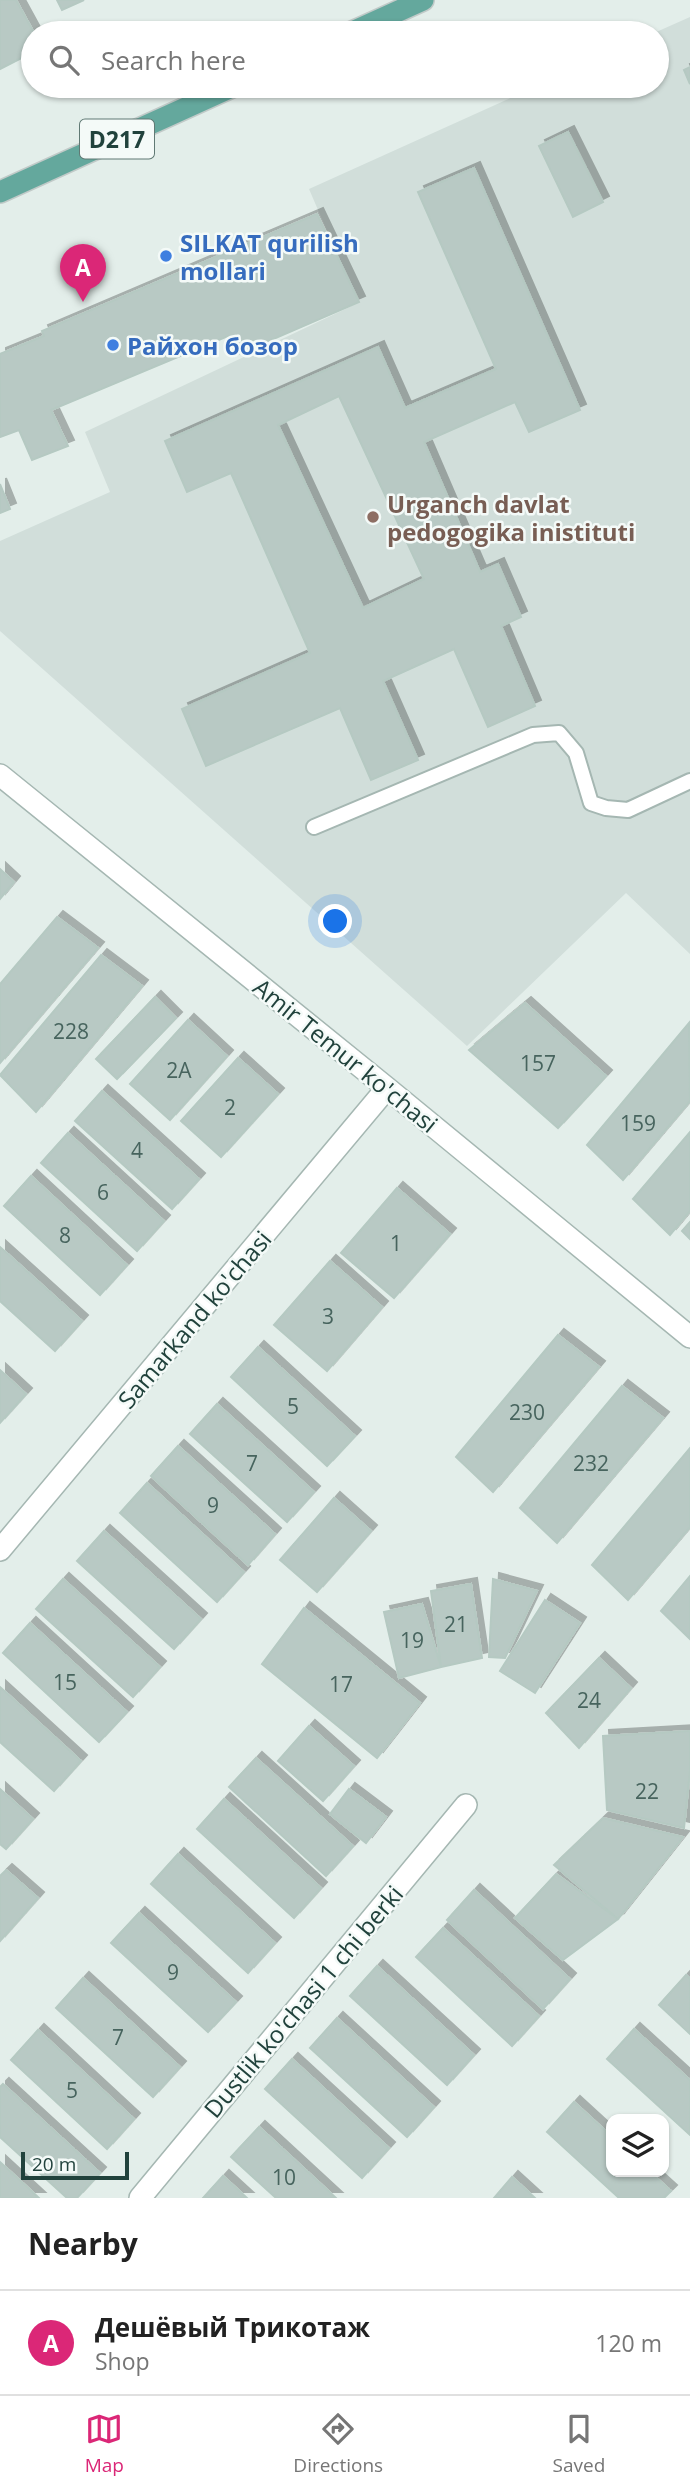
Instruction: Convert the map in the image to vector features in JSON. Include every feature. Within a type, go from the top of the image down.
[{"type":"main road","points":[[377,21],[423,0]]},
{"type":"main road","name":"D217","points":[[0,192],[208,98]]},
{"type":"street","name":"Amir Temur ko'chasi","points":[[0,775],[690,1337]]},
{"type":"street","name":"Samarkand ko'chasi","points":[[0,1550],[387,1088]]},
{"type":"street","name":"Dustlik ko'chasi 1 chi berki","points":[[140,2198],[466,1805]]},
{"type":"lane","points":[[314,827],[533,735],[559,733],[576,753],[591,803],[606,808],[628,810],[690,781]]},
{"type":"shaded area","name":"Urganch davlat pedogogika inistituti","points":[[690,17],[690,954],[626,893],[467,1046],[0,631],[0,541],[110,492],[85,432],[358,303],[309,189],[510,98],[669,98],[669,26]]},
{"type":"building","points":[[0,0],[16,0],[27,21],[21,21],[21,58],[0,69]]},
{"type":"building","points":[[57,0],[84,0],[62,10]]},
{"type":"building","points":[[690,67],[690,84],[684,70]]},
{"type":"building","points":[[568,132],[603,202],[573,217],[539,146]]},
{"type":"building","points":[[474,168],[580,410],[529,432],[515,402],[424,442],[480,572],[498,564],[521,617],[501,626],[535,706],[488,727],[454,649],[383,681],[418,760],[371,780],[340,708],[206,766],[182,709],[310,653],[231,473],[187,492],[165,441],[378,347],[405,408],[496,369],[418,192]],"holes":[[[339,396],[424,579],[363,608],[278,425]]]},
{"type":"building","name":"Райхон бозор","points":[[317,214],[359,302],[234,356],[228,336],[51,410],[68,446],[32,460],[19,430],[0,437],[0,354],[44,336],[42,331]]},
{"type":"building","points":[[0,484],[10,509],[0,513]]},
{"type":"building","points":[[0,869],[14,882],[0,899]]},
{"type":"building","points":[[57,917],[98,948],[0,1063],[0,984]]},
{"type":"building","points":[[101,955],[142,986],[36,1112],[0,1075]]},
{"type":"building","points":[[155,997],[176,1018],[117,1079],[96,1059]]},
{"type":"building","points":[[525,1003],[606,1076],[558,1128],[469,1050]]},
{"type":"building","points":[[188,1020],[227,1056],[170,1120],[130,1084]]},
{"type":"building","points":[[689,1023],[690,1101],[623,1180],[587,1145]]},
{"type":"building","points":[[238,1058],[278,1094],[221,1157],[181,1121]]},
{"type":"building","points":[[102,1091],[199,1179],[172,1209],[75,1121]]},
{"type":"building","points":[[690,1132],[690,1211],[670,1235],[633,1199]]},
{"type":"building","points":[[68,1133],[164,1221],[137,1251],[41,1163]]},
{"type":"building","points":[[31,1176],[127,1265],[100,1295],[4,1206]]},
{"type":"building","points":[[397,1188],[450,1234],[394,1298],[341,1253]]},
{"type":"building","points":[[690,1222],[690,1239],[682,1231]]},
{"type":"building","points":[[0,1247],[82,1321],[55,1351],[0,1301]]},
{"type":"building","points":[[330,1261],[382,1307],[327,1371],[274,1325]]},
{"type":"building","points":[[558,1335],[599,1367],[493,1492],[456,1457]]},
{"type":"building","points":[[258,1347],[355,1436],[327,1466],[231,1377]]},
{"type":"building","points":[[0,1370],[26,1394],[0,1423]]},
{"type":"building","points":[[622,1386],[663,1418],[557,1543],[520,1508]]},
{"type":"building","points":[[217,1404],[314,1492],[287,1522],[190,1434]]},
{"type":"building","points":[[178,1446],[275,1534],[248,1565],[151,1476]]},
{"type":"building","points":[[690,1448],[690,1527],[628,1600],[592,1565]]},
{"type":"building","points":[[147,1483],[244,1572],[217,1602],[120,1513]]},
{"type":"building","points":[[334,1498],[371,1531],[317,1592],[280,1560]]},
{"type":"building","points":[[104,1531],[201,1619],[174,1649],[77,1561]]},
{"type":"building","points":[[690,1576],[690,1639],[661,1611]]},
{"type":"building","points":[[63,1579],[160,1667],[133,1697],[36,1609]]},
{"type":"building","points":[[493,1579],[537,1591],[505,1658],[489,1657]]},
{"type":"building","points":[[471,1584],[482,1658],[441,1667],[431,1591]]},
{"type":"building","points":[[545,1600],[580,1623],[535,1693],[500,1671]]},
{"type":"building","points":[[422,1604],[441,1667],[399,1678],[384,1612]]},
{"type":"building","points":[[304,1608],[420,1703],[377,1758],[262,1664]]},
{"type":"building","points":[[30,1623],[127,1712],[99,1742],[3,1653]]},
{"type":"building","points":[[599,1658],[631,1688],[579,1748],[546,1713]]},
{"type":"building","points":[[0,1687],[81,1761],[54,1791],[0,1742]]},
{"type":"building","points":[[309,1726],[354,1766],[323,1801],[278,1761]]},
{"type":"building","points":[[690,1731],[690,1771],[684,1828],[607,1810],[603,1736]]},
{"type":"building","points":[[256,1758],[353,1846],[326,1876],[229,1787]]},
{"type":"building","points":[[0,1789],[33,1819],[6,1849],[0,1844]]},
{"type":"building","points":[[349,1789],[386,1817],[366,1843],[330,1814]]},
{"type":"building","points":[[224,1799],[321,1888],[294,1918],[197,1829]]},
{"type":"building","points":[[603,1818],[683,1837],[618,1919],[554,1865]]},
{"type":"building","points":[[178,1854],[275,1943],[248,1973],[151,1884]]},
{"type":"building","points":[[6,1870],[38,1898],[0,1941],[0,1876]]},
{"type":"building","points":[[556,1874],[618,1919],[563,1960],[515,1918]]},
{"type":"building","points":[[474,1890],[570,1979],[543,2009],[447,1920]]},
{"type":"building","points":[[139,1913],[236,2002],[208,2032],[111,1943]]},
{"type":"building","points":[[443,1928],[539,2016],[512,2046],[416,1957]]},
{"type":"building","points":[[377,1966],[474,2055],[447,2085],[350,1996]]},
{"type":"building","points":[[686,1975],[690,1979],[690,2034],[659,2005]]},
{"type":"building","points":[[83,1978],[180,2067],[153,2097],[56,2008]]},
{"type":"building","points":[[337,2018],[434,2107],[407,2137],[310,2048]]},
{"type":"building","points":[[634,2029],[690,2080],[690,2135],[669,2114],[607,2059]]},
{"type":"building","points":[[38,2030],[134,2119],[107,2149],[11,2060]]},
{"type":"building","points":[[292,2059],[389,2148],[362,2178],[265,2089]]},
{"type":"building","points":[[3,2084],[100,2173],[77,2198],[67,2198],[0,2137],[0,2087]]},
{"type":"building","points":[[574,2102],[606,2131],[606,2177],[656,2177],[671,2191],[664,2198],[619,2198],[547,2132]]},
{"type":"building","points":[[259,2127],[336,2198],[276,2198],[231,2157]]},
{"type":"building","points":[[0,2162],[39,2198],[0,2198]]},
{"type":"building","points":[[223,2176],[247,2198],[203,2198]]},
{"type":"building","points":[[512,2177],[535,2198],[494,2198]]},
{"type":"place","name":"SILKAT qurilish mollari","points":[[166,256]]},
{"type":"place","name":"Дешёвый Трикотаж","points":[[83,302]]},
{"type":"place","name":"Райхон бозор","points":[[113,345]]},
{"type":"place","name":"Urganch davlat pedogogika inistituti","points":[[373,517]]}]
